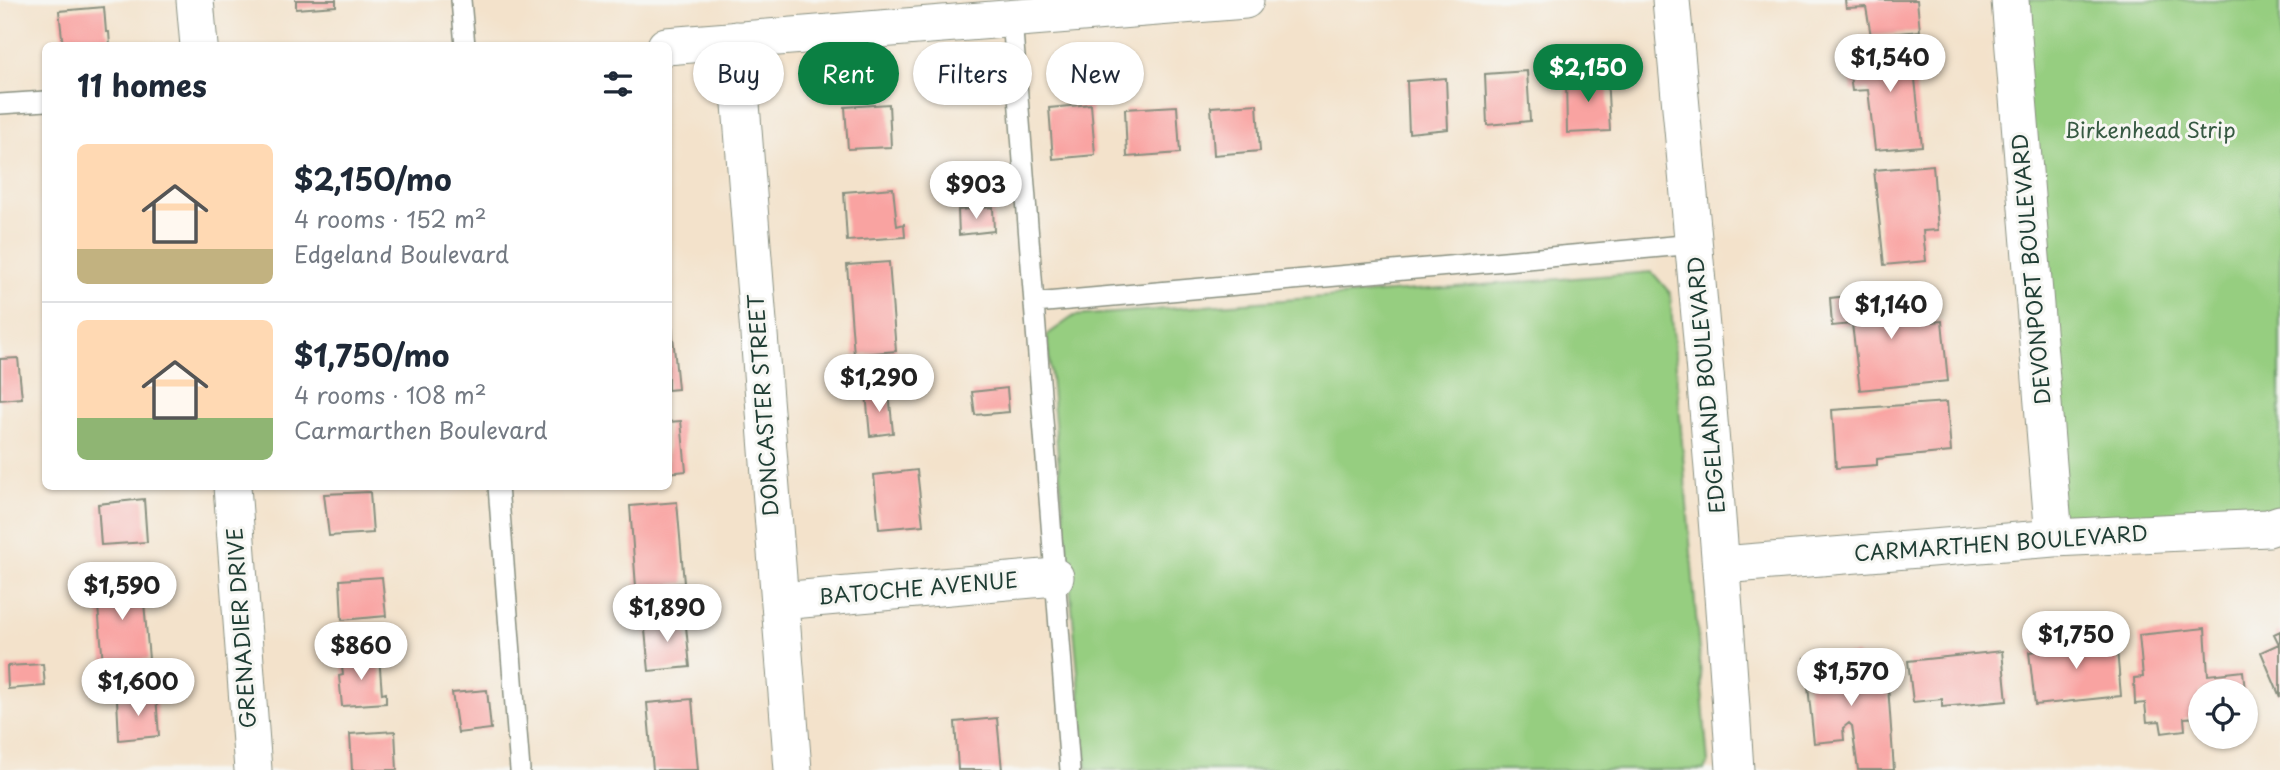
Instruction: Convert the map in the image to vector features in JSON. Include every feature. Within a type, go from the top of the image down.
[{"type":"street","points":[[195,0],[199,42]]},
{"type":"street","points":[[672,45],[1245,0]]},
{"type":"street","name":"EDGELAND BOULEVARD","points":[[1671,0],[1722,565],[1735,770]]},
{"type":"street","name":"DEVONPORT BOULEVARD","points":[[2010,0],[2054,538]]},
{"type":"street","name":"DONCASTER STREET","points":[[736,40],[793,770]]},
{"type":"street","name":"GRENADIER DRIVE","points":[[232,490],[253,770]]},
{"type":"street","name":"CARMARTHEN BOULEVARD","points":[[1722,565],[2054,538],[2268,528],[2280,524]]},
{"type":"street","name":"BATOCHE AVENUE","points":[[780,601],[1055,577]]},
{"type":"lane","points":[[461,0],[465,42]]},
{"type":"lane","points":[[1012,18],[1070,770]]},
{"type":"lane","points":[[0,104],[42,100]]},
{"type":"lane","points":[[1035,303],[1695,244]]},
{"type":"lane","points":[[498,490],[520,770]]},
{"type":"green space","name":"Birkenhead Strip","points":[[2010,0],[2280,0],[2280,524],[2054,538]]},
{"type":"green space","points":[[1652,272],[1670,293],[1708,764],[1704,770],[1087,770],[1047,335],[1074,316]]},
{"type":"building","points":[[296,0],[336,0],[336,6],[296,9]]},
{"type":"building","points":[[1845,0],[1917,0],[1920,31],[1871,36],[1866,7],[1846,8]]},
{"type":"building","points":[[104,7],[110,42],[63,42],[59,11]]},
{"type":"building","points":[[1918,46],[1920,79],[1915,79],[1922,146],[1875,150],[1868,90],[1852,91],[1847,52]]},
{"type":"building","points":[[1527,71],[1530,121],[1487,125],[1485,74]]},
{"type":"building","points":[[1607,75],[1610,131],[1567,133],[1566,77]]},
{"type":"building","points":[[1446,78],[1448,129],[1409,133],[1407,81]]},
{"type":"building","points":[[1257,104],[1260,151],[1214,155],[1211,107]]},
{"type":"building","points":[[889,105],[891,147],[848,149],[845,107]]},
{"type":"building","points":[[1091,105],[1095,155],[1053,159],[1049,108]]},
{"type":"building","points":[[1177,106],[1180,153],[1127,157],[1125,109]]},
{"type":"building","points":[[1933,165],[1938,230],[1923,231],[1926,261],[1884,265],[1874,170]]},
{"type":"building","points":[[893,188],[897,226],[904,224],[905,237],[847,241],[844,192]]},
{"type":"building","points":[[993,207],[994,231],[959,235],[958,210]]},
{"type":"building","points":[[889,262],[896,351],[854,355],[847,265]]},
{"type":"building","points":[[1906,290],[1910,324],[1942,321],[1948,381],[1860,390],[1852,324],[1832,326],[1830,298]]},
{"type":"building","points":[[672,325],[678,389],[672,390]]},
{"type":"building","points":[[18,358],[22,398],[0,400],[0,359]]},
{"type":"building","points":[[1007,388],[1009,412],[975,415],[972,392]]},
{"type":"building","points":[[889,392],[893,433],[870,436],[866,393]]},
{"type":"building","points":[[1947,402],[1951,452],[1877,459],[1877,465],[1836,468],[1832,410]]},
{"type":"building","points":[[681,421],[686,471],[672,473],[672,422]]},
{"type":"building","points":[[917,470],[923,525],[879,529],[874,475]]},
{"type":"building","points":[[370,492],[373,533],[329,536],[324,494]]},
{"type":"building","points":[[144,499],[147,542],[101,545],[98,504]]},
{"type":"building","points":[[677,502],[684,583],[636,587],[630,506]]},
{"type":"building","points":[[382,577],[386,616],[342,620],[340,580]]},
{"type":"building","points":[[142,580],[149,659],[103,663],[96,584]]},
{"type":"building","points":[[685,616],[690,667],[649,671],[644,620]]},
{"type":"building","points":[[2205,628],[2208,675],[2243,671],[2244,679],[2188,679],[2188,718],[2184,718],[2185,730],[2162,733],[2160,721],[2147,722],[2145,703],[2135,704],[2134,678],[2143,677],[2139,635]]},
{"type":"building","points":[[2280,631],[2280,697],[2261,652],[2279,644],[2274,634]]},
{"type":"building","points":[[2067,637],[2116,637],[2121,696],[2035,705],[2029,652],[2068,647]]},
{"type":"building","points":[[2002,651],[2007,701],[1942,707],[1942,699],[1913,702],[1908,661]]},
{"type":"building","points":[[1857,654],[1859,675],[1887,672],[1894,770],[1858,770],[1852,726],[1849,723],[1843,728],[1844,740],[1814,743],[1805,658]]},
{"type":"building","points":[[379,656],[382,694],[386,693],[386,703],[342,706],[339,676],[343,675],[341,658]]},
{"type":"building","points":[[43,664],[45,686],[8,689],[7,666]]},
{"type":"building","points":[[487,690],[491,729],[458,733],[452,693]]},
{"type":"building","points":[[156,695],[159,736],[119,740],[117,699]]},
{"type":"building","points":[[692,699],[698,770],[653,770],[647,703]]},
{"type":"building","points":[[997,718],[1002,770],[958,770],[955,722]]},
{"type":"building","points":[[395,731],[397,770],[352,770],[350,734]]}]
